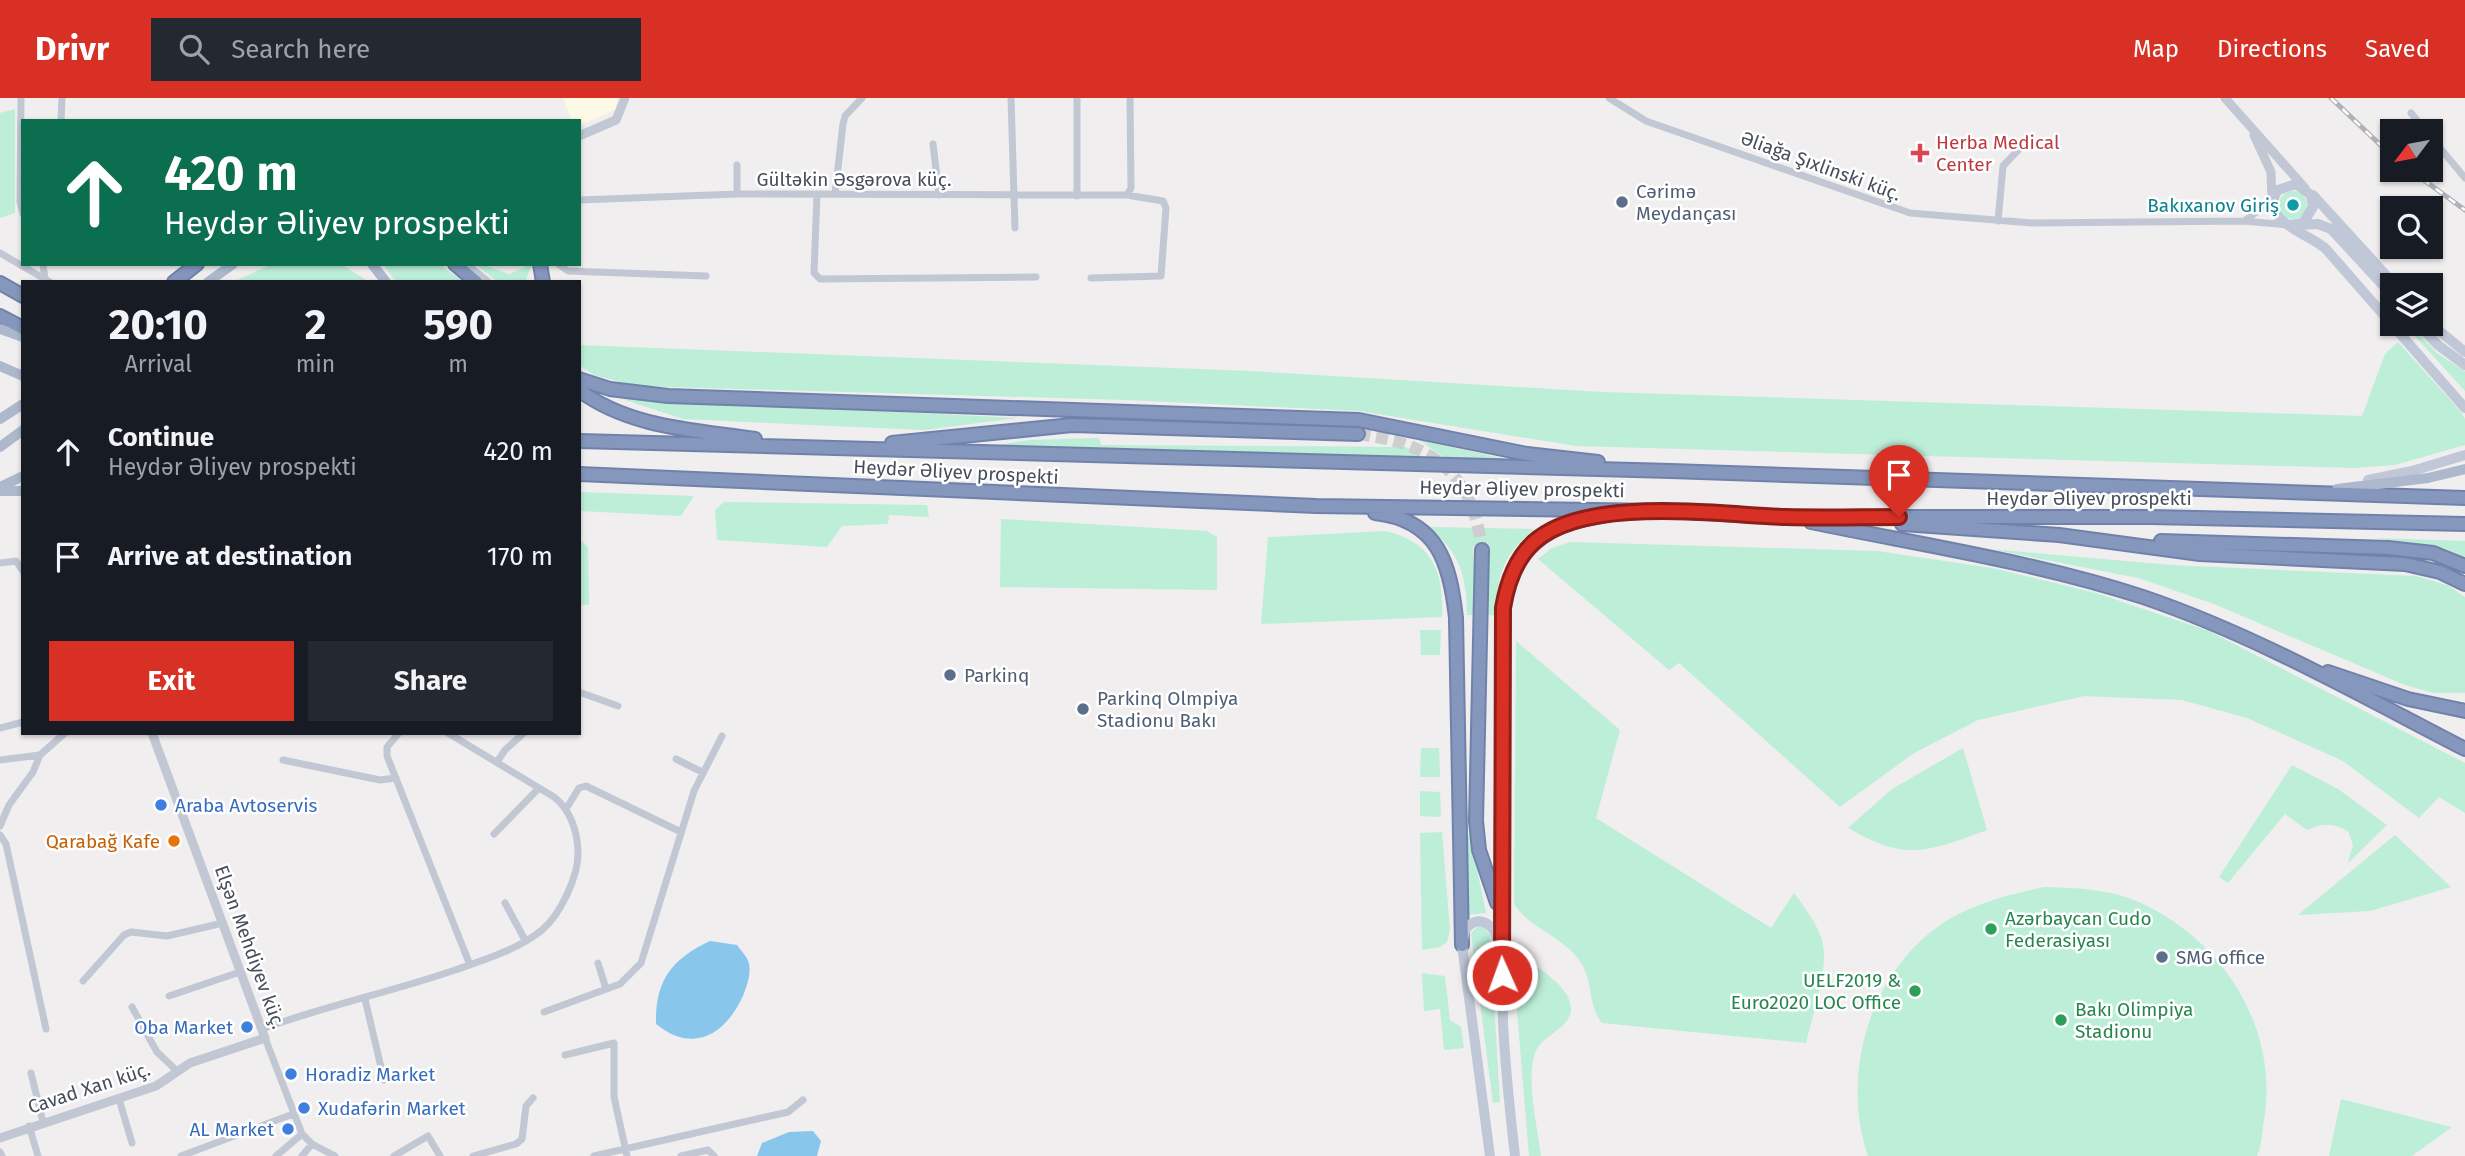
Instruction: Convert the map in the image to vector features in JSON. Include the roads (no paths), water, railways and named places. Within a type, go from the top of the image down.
[{"type":"highway","points":[[177,280],[194,266]]},
{"type":"highway","points":[[457,266],[474,280]]},
{"type":"highway","points":[[3,284],[21,295]]},
{"type":"highway","points":[[0,316],[21,327]]},
{"type":"highway","points":[[581,382],[667,396],[1359,420],[1527,454],[1671,471]]},
{"type":"highway","points":[[581,383],[607,407],[637,419],[815,447],[901,442],[1072,425],[1357,434]]},
{"type":"highway","name":"Heydər Əliyev prospekti","points":[[581,441],[1671,471],[2465,498]]},
{"type":"highway","name":"Heydər Əliyev prospekti","points":[[581,474],[1316,506],[1663,511],[1787,517],[2151,517],[2465,524]]},
{"type":"highway","points":[[1316,506],[1381,513],[1408,521],[1434,543],[1448,568],[1456,618],[1462,945]]},
{"type":"highway","points":[[1501,950],[1499,910],[1503,608],[1507,586],[1516,565],[1534,541],[1568,523],[1600,516],[1663,511]]},
{"type":"highway","points":[[1787,517],[2198,543],[2413,550],[2433,553],[2465,566]]},
{"type":"highway","points":[[1787,517],[2084,580],[2175,609],[2278,654],[2465,749]]},
{"type":"highway","points":[[2059,535],[2200,554],[2405,564],[2440,572],[2465,584]]},
{"type":"highway","points":[[1482,550],[1476,821],[1479,850],[1499,910]]},
{"type":"highway","points":[[2278,654],[2408,699],[2465,711]]},
{"type":"main road","points":[[2384,273],[2307,190],[2289,184],[2278,190],[2272,201],[2278,219],[2311,236],[2335,259],[2465,408]]},
{"type":"main road","points":[[2293,225],[2312,214],[2313,201],[2307,190]]},
{"type":"main road","points":[[2293,225],[2318,224],[2331,229],[2380,282]]},
{"type":"main road","points":[[211,280],[230,266]]},
{"type":"main road","points":[[374,266],[384,280]]},
{"type":"main road","points":[[0,329],[21,336]]},
{"type":"main road","points":[[2443,334],[2465,352]]},
{"type":"main road","points":[[2429,336],[2465,365]]},
{"type":"main road","points":[[0,366],[21,375]]},
{"type":"main road","points":[[0,420],[20,406]]},
{"type":"main road","points":[[0,447],[21,431]]},
{"type":"main road","points":[[2292,493],[2389,477],[2465,454]]},
{"type":"main road","points":[[2292,493],[2396,483],[2465,469]]},
{"type":"main road","points":[[0,489],[21,477]]},
{"type":"main road","points":[[0,489],[21,491]]},
{"type":"main road","points":[[1490,1156],[1462,945],[1469,925],[1483,921],[1493,929],[1501,950],[1505,1050],[1515,1156]]},
{"type":"street","points":[[21,98],[21,208]]},
{"type":"street","points":[[61,119],[62,98]]},
{"type":"street","points":[[581,135],[616,120],[625,98]]},
{"type":"street","points":[[835,194],[842,124],[845,116],[862,98]]},
{"type":"street","points":[[1011,98],[1015,228]]},
{"type":"street","points":[[1077,98],[1077,196]]},
{"type":"street","points":[[1127,195],[1131,188],[1130,98]]},
{"type":"street","name":"Əliağa Şıxlinski küç.","points":[[1609,98],[1646,121],[1889,208],[1917,215],[1998,221],[2244,221],[2293,225]]},
{"type":"street","points":[[2224,98],[2307,190]]},
{"type":"street","points":[[2411,113],[2416,119]]},
{"type":"street","points":[[2244,221],[2272,201],[2271,172],[2248,124]]},
{"type":"street","points":[[1998,221],[2003,166],[2026,142]]},
{"type":"street","points":[[933,144],[939,195]]},
{"type":"street","points":[[2443,151],[2465,178]]},
{"type":"street","points":[[737,165],[737,194]]},
{"type":"street","name":"Gültəkin Əsgərova küç.","points":[[581,200],[737,194],[1015,197],[1127,195],[1159,200],[1165,204],[1163,273],[1158,278],[1091,278]]},
{"type":"street","points":[[817,194],[814,273],[820,279],[1036,277]]},
{"type":"street","points":[[0,253],[21,265]]},
{"type":"street","points":[[23,266],[48,280]]},
{"type":"street","points":[[468,266],[485,280]]},
{"type":"street","points":[[561,266],[568,271],[706,276]]},
{"type":"street","points":[[0,564],[16,561],[21,568]]},
{"type":"street","points":[[581,693],[618,706]]},
{"type":"street","points":[[0,728],[21,723]]},
{"type":"street","points":[[0,826],[3,811],[33,772],[40,755],[63,735]]},
{"type":"street","name":"Elşən Mehdiyev küç.","points":[[153,735],[293,1114],[302,1134],[312,1144],[335,1156]]},
{"type":"street","points":[[397,735],[387,747],[396,778],[470,965]]},
{"type":"street","points":[[263,1033],[301,1014],[365,999],[470,965],[525,940],[549,922],[577,869],[577,838],[566,808],[540,788],[451,735]]},
{"type":"street","points":[[497,762],[505,750],[522,735]]},
{"type":"street","points":[[544,1012],[628,979],[645,955],[681,832],[702,772],[722,736]]},
{"type":"street","points":[[0,760],[40,755]]},
{"type":"street","points":[[676,759],[702,772]]},
{"type":"street","points":[[283,760],[380,780],[396,778]]},
{"type":"street","points":[[566,808],[579,788],[586,786],[681,832]]},
{"type":"street","points":[[494,834],[540,788]]},
{"type":"street","points":[[0,835],[6,844],[46,1029]]},
{"type":"street","points":[[505,903],[525,940]]},
{"type":"street","points":[[83,981],[124,935],[131,932],[167,936],[223,923]]},
{"type":"street","points":[[598,963],[607,989]]},
{"type":"street","points":[[169,996],[240,972]]},
{"type":"street","points":[[365,999],[384,1080]]},
{"type":"street","points":[[132,1007],[157,1052],[177,1071]]},
{"type":"street","name":"Cavad Xan küç.","points":[[0,1138],[164,1082],[177,1071],[263,1033]]},
{"type":"street","points":[[565,1055],[614,1043],[614,1097],[627,1156]]},
{"type":"street","points":[[31,1073],[43,1122]]},
{"type":"street","points":[[473,1156],[522,1139],[526,1106],[533,1098]]},
{"type":"street","points":[[119,1099],[132,1143]]},
{"type":"street","points":[[594,1156],[624,1147],[788,1112],[803,1100]]},
{"type":"street","points":[[181,1156],[293,1114]]},
{"type":"street","points":[[29,1126],[38,1156]]},
{"type":"street","points":[[276,1156],[302,1134]]},
{"type":"street","points":[[394,1156],[428,1136],[440,1156]]},
{"type":"street","points":[[302,1156],[312,1144]]},
{"type":"street","points":[[681,1156],[708,1150],[714,1156]]},
{"type":"water","points":[[710,941],[737,945],[748,961],[747,984],[736,1010],[717,1030],[695,1039],[683,1038],[656,1024],[659,995],[668,973],[676,964],[685,955]]},
{"type":"water","points":[[813,1131],[821,1141],[817,1156],[757,1156],[762,1143],[789,1132]]},
{"type":"tunnel","points":[[1358,434],[1407,445],[1444,466],[1458,481],[1469,500],[1482,550]]},
{"type":"railway","points":[[2331,98],[2380,145]]},
{"type":"railway","points":[[2426,182],[2465,210]]},
{"type":"place","name":"Herba Medical Center","points":[[1920,153]]},
{"type":"place","name":"Cərimə Meydançası","points":[[1622,202]]},
{"type":"place","name":"Bakıxanov Giriş","points":[[2293,205]]},
{"type":"place","name":"Parkinq","points":[[950,675]]},
{"type":"place","name":"Parkinq Olmpiya Stadionu Bakı","points":[[1083,709]]},
{"type":"place","name":"Araba Avtoservis","points":[[161,805]]},
{"type":"place","name":"Qarabağ Kafe","points":[[174,841]]},
{"type":"place","name":"Azərbaycan Cudo Federasiyası","points":[[1991,929]]},
{"type":"place","name":"SMG office","points":[[2162,957]]},
{"type":"place","name":"UELF2019 & Euro2020 LOC Office","points":[[1915,991]]},
{"type":"place","name":"Bakı Olimpiya Stadionu","points":[[2061,1020]]},
{"type":"place","name":"Oba Market","points":[[247,1027]]},
{"type":"place","name":"Horadiz Market","points":[[291,1074]]},
{"type":"place","name":"Xudafərin Market","points":[[304,1108]]},
{"type":"place","name":"AL Market","points":[[288,1129]]}]
